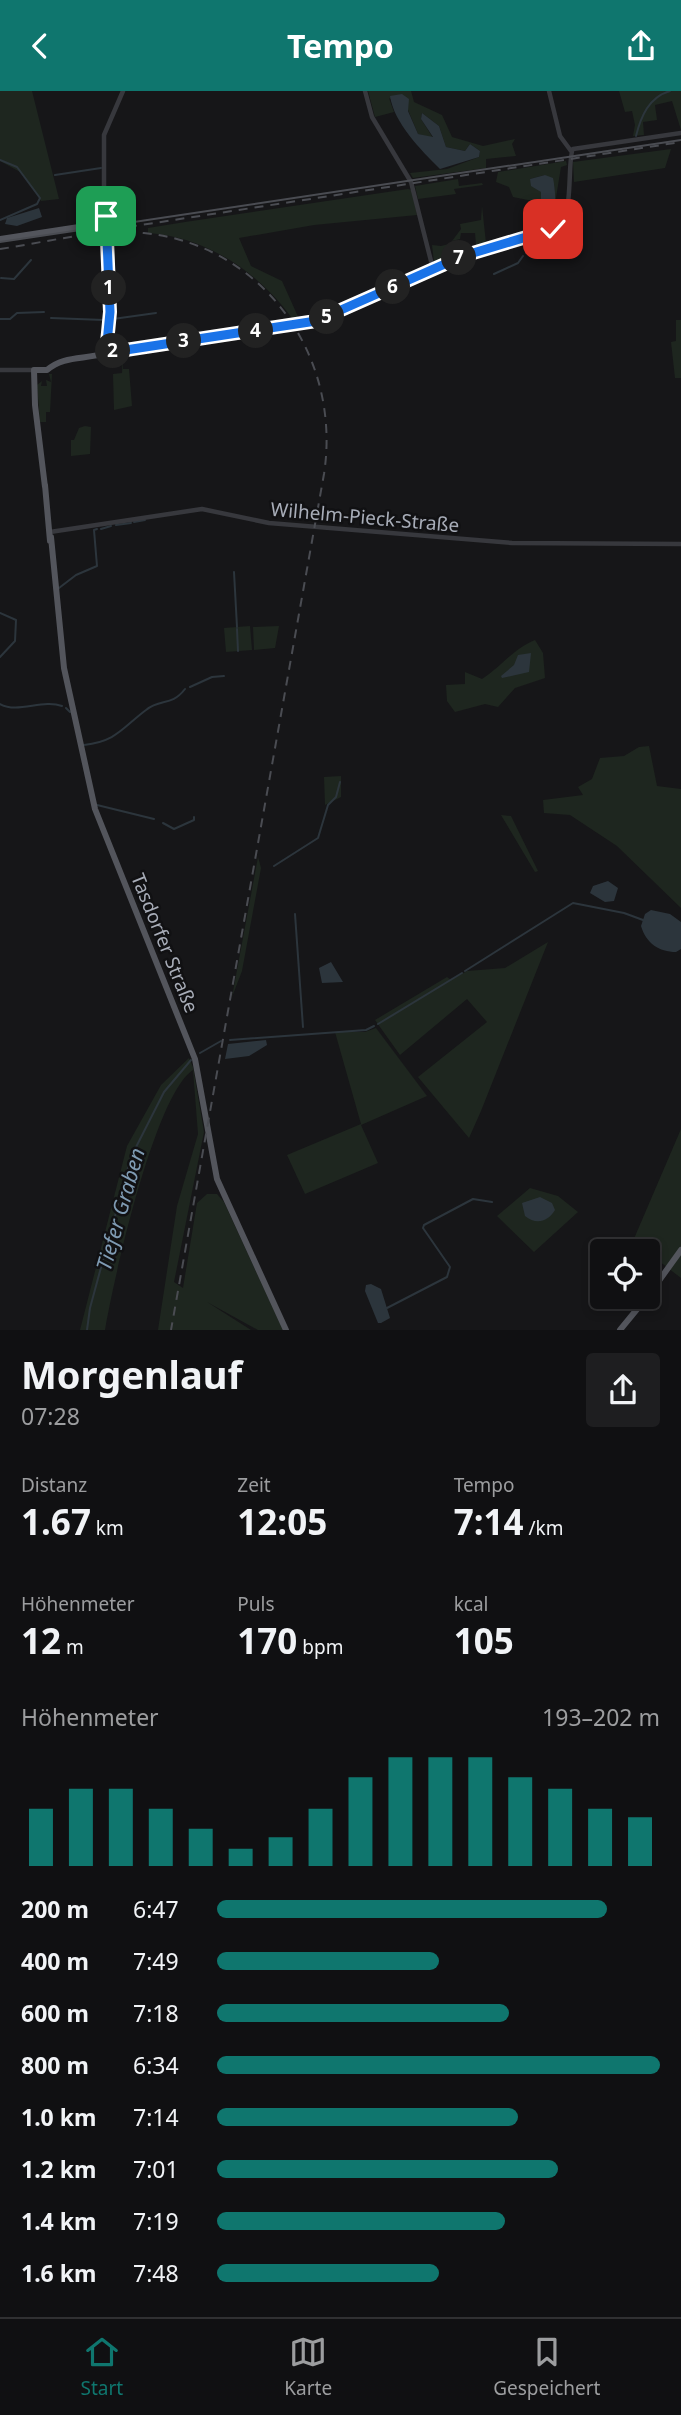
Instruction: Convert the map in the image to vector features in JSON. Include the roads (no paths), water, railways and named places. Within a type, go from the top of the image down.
[{"type":"main road","points":[[0,239],[106,223],[110,313],[102,354],[57,360],[47,370],[34,370]]},
{"type":"main road","name":"Tasdorfer Straße","points":[[34,370],[35,405],[64,668],[97,813],[195,1059],[216,1179],[286,1330]]},
{"type":"main road","points":[[660,1278],[681,1250]]},
{"type":"main road","points":[[620,1330],[637,1309]]},
{"type":"street","points":[[106,223],[104,135],[123,91]]},
{"type":"street","points":[[365,91],[372,117],[411,182],[433,269]]},
{"type":"street","points":[[549,91],[562,142],[572,150],[681,133]]},
{"type":"street","points":[[102,354],[316,321],[483,249],[548,231],[560,224],[568,209],[572,150]]},
{"type":"street","points":[[0,370],[34,370]]},
{"type":"street","name":"Wilhelm-Pieck-Straße","points":[[51,535],[204,509],[256,521],[512,543],[681,544]]},
{"type":"waterway","points":[[636,136],[647,108],[670,91]]},
{"type":"waterway","points":[[0,160],[17,167],[40,198],[37,204],[0,220]]},
{"type":"waterway","points":[[55,175],[101,168]]},
{"type":"waterway","points":[[526,253],[535,239]]},
{"type":"waterway","points":[[494,274],[518,263],[523,256]]},
{"type":"waterway","points":[[1,278],[14,279],[31,260]]},
{"type":"waterway","points":[[0,319],[10,319],[17,313],[44,312]]},
{"type":"waterway","points":[[113,319],[156,313]]},
{"type":"waterway","points":[[51,318],[104,320]]},
{"type":"waterway","points":[[134,522],[145,520]]},
{"type":"waterway","points":[[116,525],[131,523]]},
{"type":"waterway","points":[[101,529],[111,526]]},
{"type":"waterway","points":[[59,588],[76,575],[97,566],[94,530],[97,529]]},
{"type":"waterway","points":[[234,572],[237,627]]},
{"type":"waterway","points":[[0,613],[16,620],[15,641],[0,657]]},
{"type":"waterway","points":[[237,629],[238,651]]},
{"type":"waterway","points":[[190,687],[212,677],[224,676]]},
{"type":"waterway","points":[[84,745],[112,737],[151,706],[175,698],[185,689]]},
{"type":"waterway","points":[[0,704],[14,708],[46,704],[62,706]]},
{"type":"waterway","points":[[66,708],[70,712]]},
{"type":"waterway","points":[[274,866],[318,838],[328,805],[336,797],[340,782]]},
{"type":"waterway","points":[[97,805],[154,819]]},
{"type":"waterway","points":[[163,823],[174,829],[194,820],[194,817]]},
{"type":"waterway","name":"Tiefer Graben","points":[[465,971],[573,903],[624,913],[643,920]]},
{"type":"waterway","points":[[295,914],[303,1027]]},
{"type":"waterway","name":"Tiefer Graben","points":[[378,1024],[462,973]]},
{"type":"waterway","name":"Tiefer Graben","points":[[230,1040],[366,1030],[374,1026]]},
{"type":"waterway","name":"Tiefer Graben","points":[[200,1053],[221,1041]]},
{"type":"waterway","name":"Tiefer Graben","points":[[87,1330],[90,1308],[131,1157],[164,1092],[191,1060]]},
{"type":"waterway","points":[[387,1308],[447,1277],[450,1267],[423,1228],[424,1225],[473,1199],[492,1202]]},
{"type":"tram line","points":[[0,242],[681,140]]},
{"type":"railway","points":[[128,227],[681,142]]},
{"type":"railway","points":[[0,249],[72,237],[126,232],[187,242],[225,259],[258,284],[286,314],[307,349],[320,389],[326,431],[324,474],[171,1330]]}]
